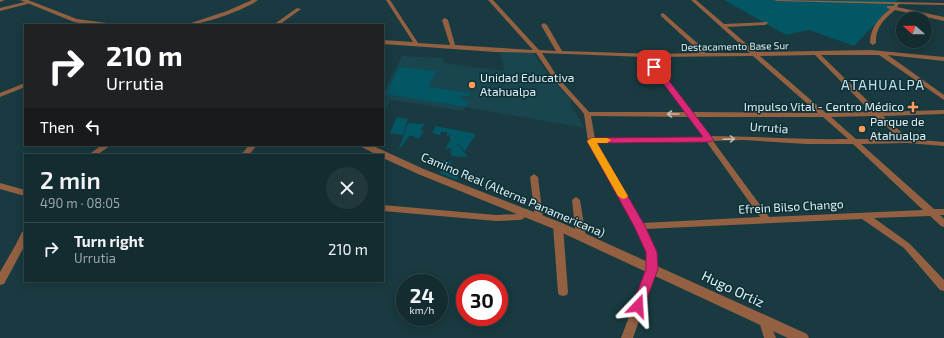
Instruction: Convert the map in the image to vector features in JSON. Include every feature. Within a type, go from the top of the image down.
[{"type":"street","points":[[191,24],[229,12],[256,0]]},
{"type":"street","points":[[388,0],[417,45]]},
{"type":"street","points":[[490,0],[537,51],[557,80],[587,114],[592,141],[652,252],[652,269],[627,338]]},
{"type":"street","points":[[693,0],[854,141],[944,224]]},
{"type":"street","points":[[776,0],[944,4]]},
{"type":"street","points":[[847,0],[944,19]]},
{"type":"street","points":[[0,10],[26,1],[76,21],[100,24]]},
{"type":"street","points":[[873,43],[872,37],[879,23],[899,3]]},
{"type":"street","points":[[277,24],[299,9]]},
{"type":"street","points":[[663,15],[701,49],[702,55]]},
{"type":"street","points":[[445,20],[453,47]]},
{"type":"street","points":[[724,26],[766,23]]},
{"type":"street","points":[[544,25],[560,52]]},
{"type":"street","name":"Destacamento Base Sur","points":[[384,42],[453,47],[646,56],[880,52],[944,59]]},
{"type":"street","points":[[880,52],[944,98]]},
{"type":"street","points":[[816,53],[856,92],[875,114],[907,141]]},
{"type":"street","points":[[646,56],[691,114],[768,221]]},
{"type":"street","points":[[0,95],[24,85]]},
{"type":"street","points":[[587,114],[824,115],[944,112]]},
{"type":"street","name":"Urrutia","points":[[592,141],[709,140],[744,138],[806,142],[907,141],[944,144]]},
{"type":"street","points":[[94,154],[106,146]]},
{"type":"street","points":[[246,154],[252,146]]},
{"type":"street","name":"Camino Real (Alterna Panamericana)","points":[[364,146],[375,153]]},
{"type":"street","name":"Camino Real (Alterna Panamericana)","points":[[384,156],[526,212],[652,269]]},
{"type":"street","points":[[534,177],[539,218]]},
{"type":"street","points":[[0,186],[24,193]]},
{"type":"street","points":[[576,200],[580,237]]},
{"type":"street","points":[[384,208],[496,218],[520,216],[526,212]]},
{"type":"street","name":"Efrein Bilso Chango","points":[[639,226],[944,212]]},
{"type":"street","points":[[864,216],[907,246],[944,287]]},
{"type":"street","points":[[558,226],[563,292]]},
{"type":"street","points":[[0,281],[24,236]]},
{"type":"street","name":"Hugo Ortiz","points":[[652,269],[802,338]]},
{"type":"street","points":[[764,321],[770,338]]},
{"type":"shaded area","points":[[724,0],[898,0],[854,46],[809,30],[786,35]]},
{"type":"shaded area","name":"Unidad Educativa Atahualpa","points":[[500,52],[533,53],[550,77],[571,100],[571,105],[584,128],[465,107],[463,111],[391,100],[384,112],[384,91],[402,56],[444,58],[443,63],[504,71]]},
{"type":"shaded area","points":[[399,67],[437,71],[428,87],[471,93],[469,96],[463,96],[461,99],[469,101],[466,107],[386,94]]},
{"type":"shaded area","points":[[397,117],[408,119],[403,135],[390,133]]},
{"type":"shaded area","points":[[408,123],[425,124],[420,130],[424,131],[419,139],[410,135],[398,151]]},
{"type":"shaded area","points":[[436,126],[476,134],[465,151],[456,142],[468,157],[451,156],[451,148],[446,149],[447,144],[450,142],[450,135],[447,136],[447,132],[441,132],[440,135],[432,133]]},
{"type":"shaded area","points":[[443,160],[451,162],[450,170],[460,170],[457,180],[440,173]]},
{"type":"slow traffic","points":[[607,140],[592,141],[623,196]]},
{"type":"place","name":"Unidad Educativa Atahualpa","points":[[472,85]]},
{"type":"place","name":"Impulso Vital - Centro Médico","points":[[913,107]]},
{"type":"place","name":"Parque de Atahualpa","points":[[862,129]]},
{"type":"district","name":"ATAHUALPA","points":[[883,85]]},
{"type":"route","points":[[638,306],[652,269],[652,252],[592,141],[709,140],[691,114],[654,67]]}]
